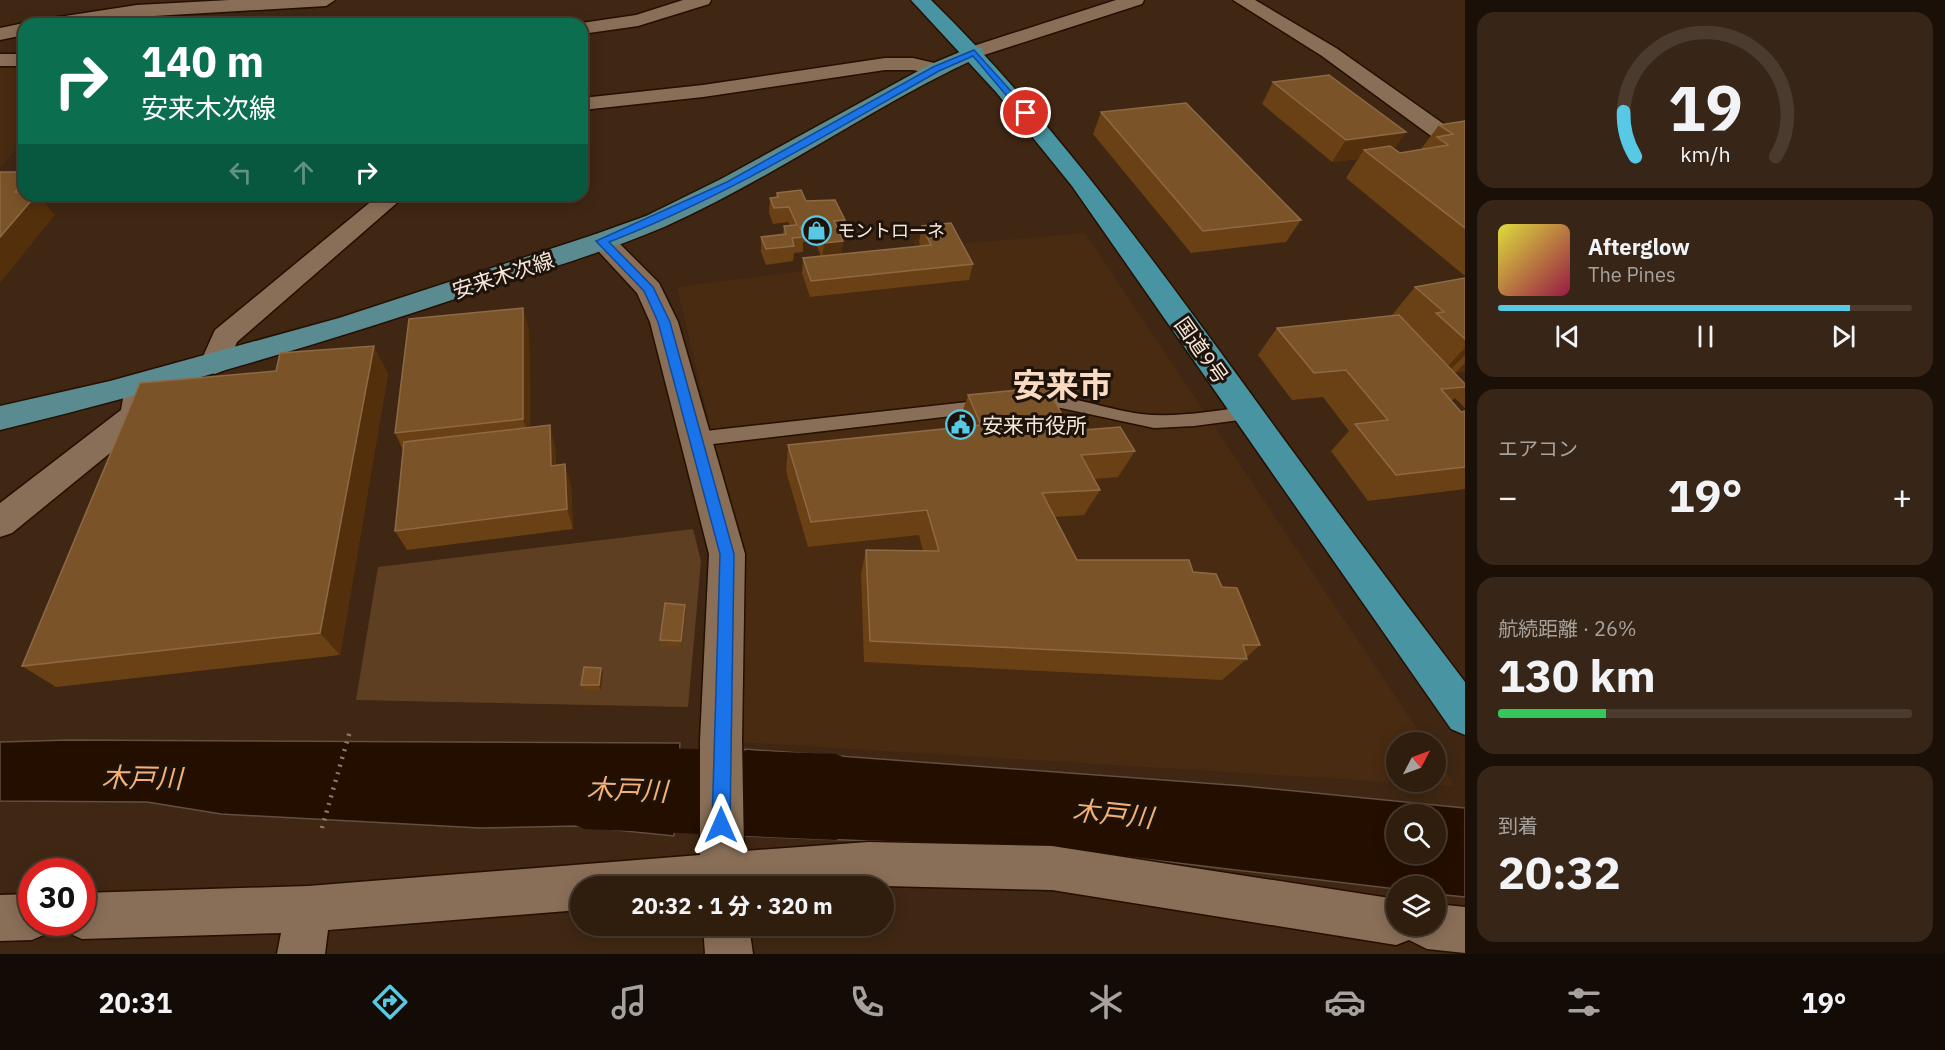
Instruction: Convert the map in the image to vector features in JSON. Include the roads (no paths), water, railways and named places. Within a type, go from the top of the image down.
[{"type":"highway","name":"国道9号","points":[[920,0],[974,52],[1107,214],[1465,715]]},
{"type":"main road","name":"安来木次線","points":[[0,418],[141,384],[347,325],[602,241],[655,221],[730,184],[936,69],[974,52]]},
{"type":"street","points":[[81,18],[138,6],[326,0]]},
{"type":"street","points":[[588,27],[638,20],[702,0]]},
{"type":"street","points":[[974,52],[1136,0]]},
{"type":"street","points":[[1242,0],[1329,52],[1465,150]]},
{"type":"street","points":[[0,34],[18,30]]},
{"type":"street","points":[[0,60],[18,60]]},
{"type":"street","points":[[588,103],[703,91],[885,64],[913,64],[936,69]]},
{"type":"street","points":[[215,363],[225,337],[387,201]]},
{"type":"street","points":[[602,241],[649,289],[664,322],[727,554],[721,740],[721,869]]},
{"type":"street","points":[[0,523],[135,415],[141,384]]},
{"type":"street","points":[[96,916],[308,909],[721,869],[868,864],[1052,868],[1386,920]]},
{"type":"street","points":[[301,954],[308,909]]},
{"type":"street","points":[[0,918],[18,917]]},
{"type":"street","points":[[1446,928],[1465,930]]},
{"type":"street","points":[[727,936],[729,954]]},
{"type":"lane","points":[[696,439],[1011,403],[1061,400],[1153,422],[1247,413]]},
{"type":"water","points":[[69,740],[680,743],[674,836],[577,826],[480,828],[221,814],[147,802],[0,801],[0,742]]},
{"type":"water","points":[[745,749],[1244,786],[1425,804],[1386,804],[1386,864],[1446,864],[1446,806],[1465,808],[1465,897],[1446,895],[1446,876],[1386,876],[1386,888],[1051,848],[744,836]]},
{"type":"waterway","name":"木戸川","points":[[585,787],[836,797]]},
{"type":"place","name":"モントローネ","points":[[816,230]]},
{"type":"place","name":"安来市役所","points":[[961,425]]},
{"type":"district","name":"安来市","points":[[1062,384]]}]
